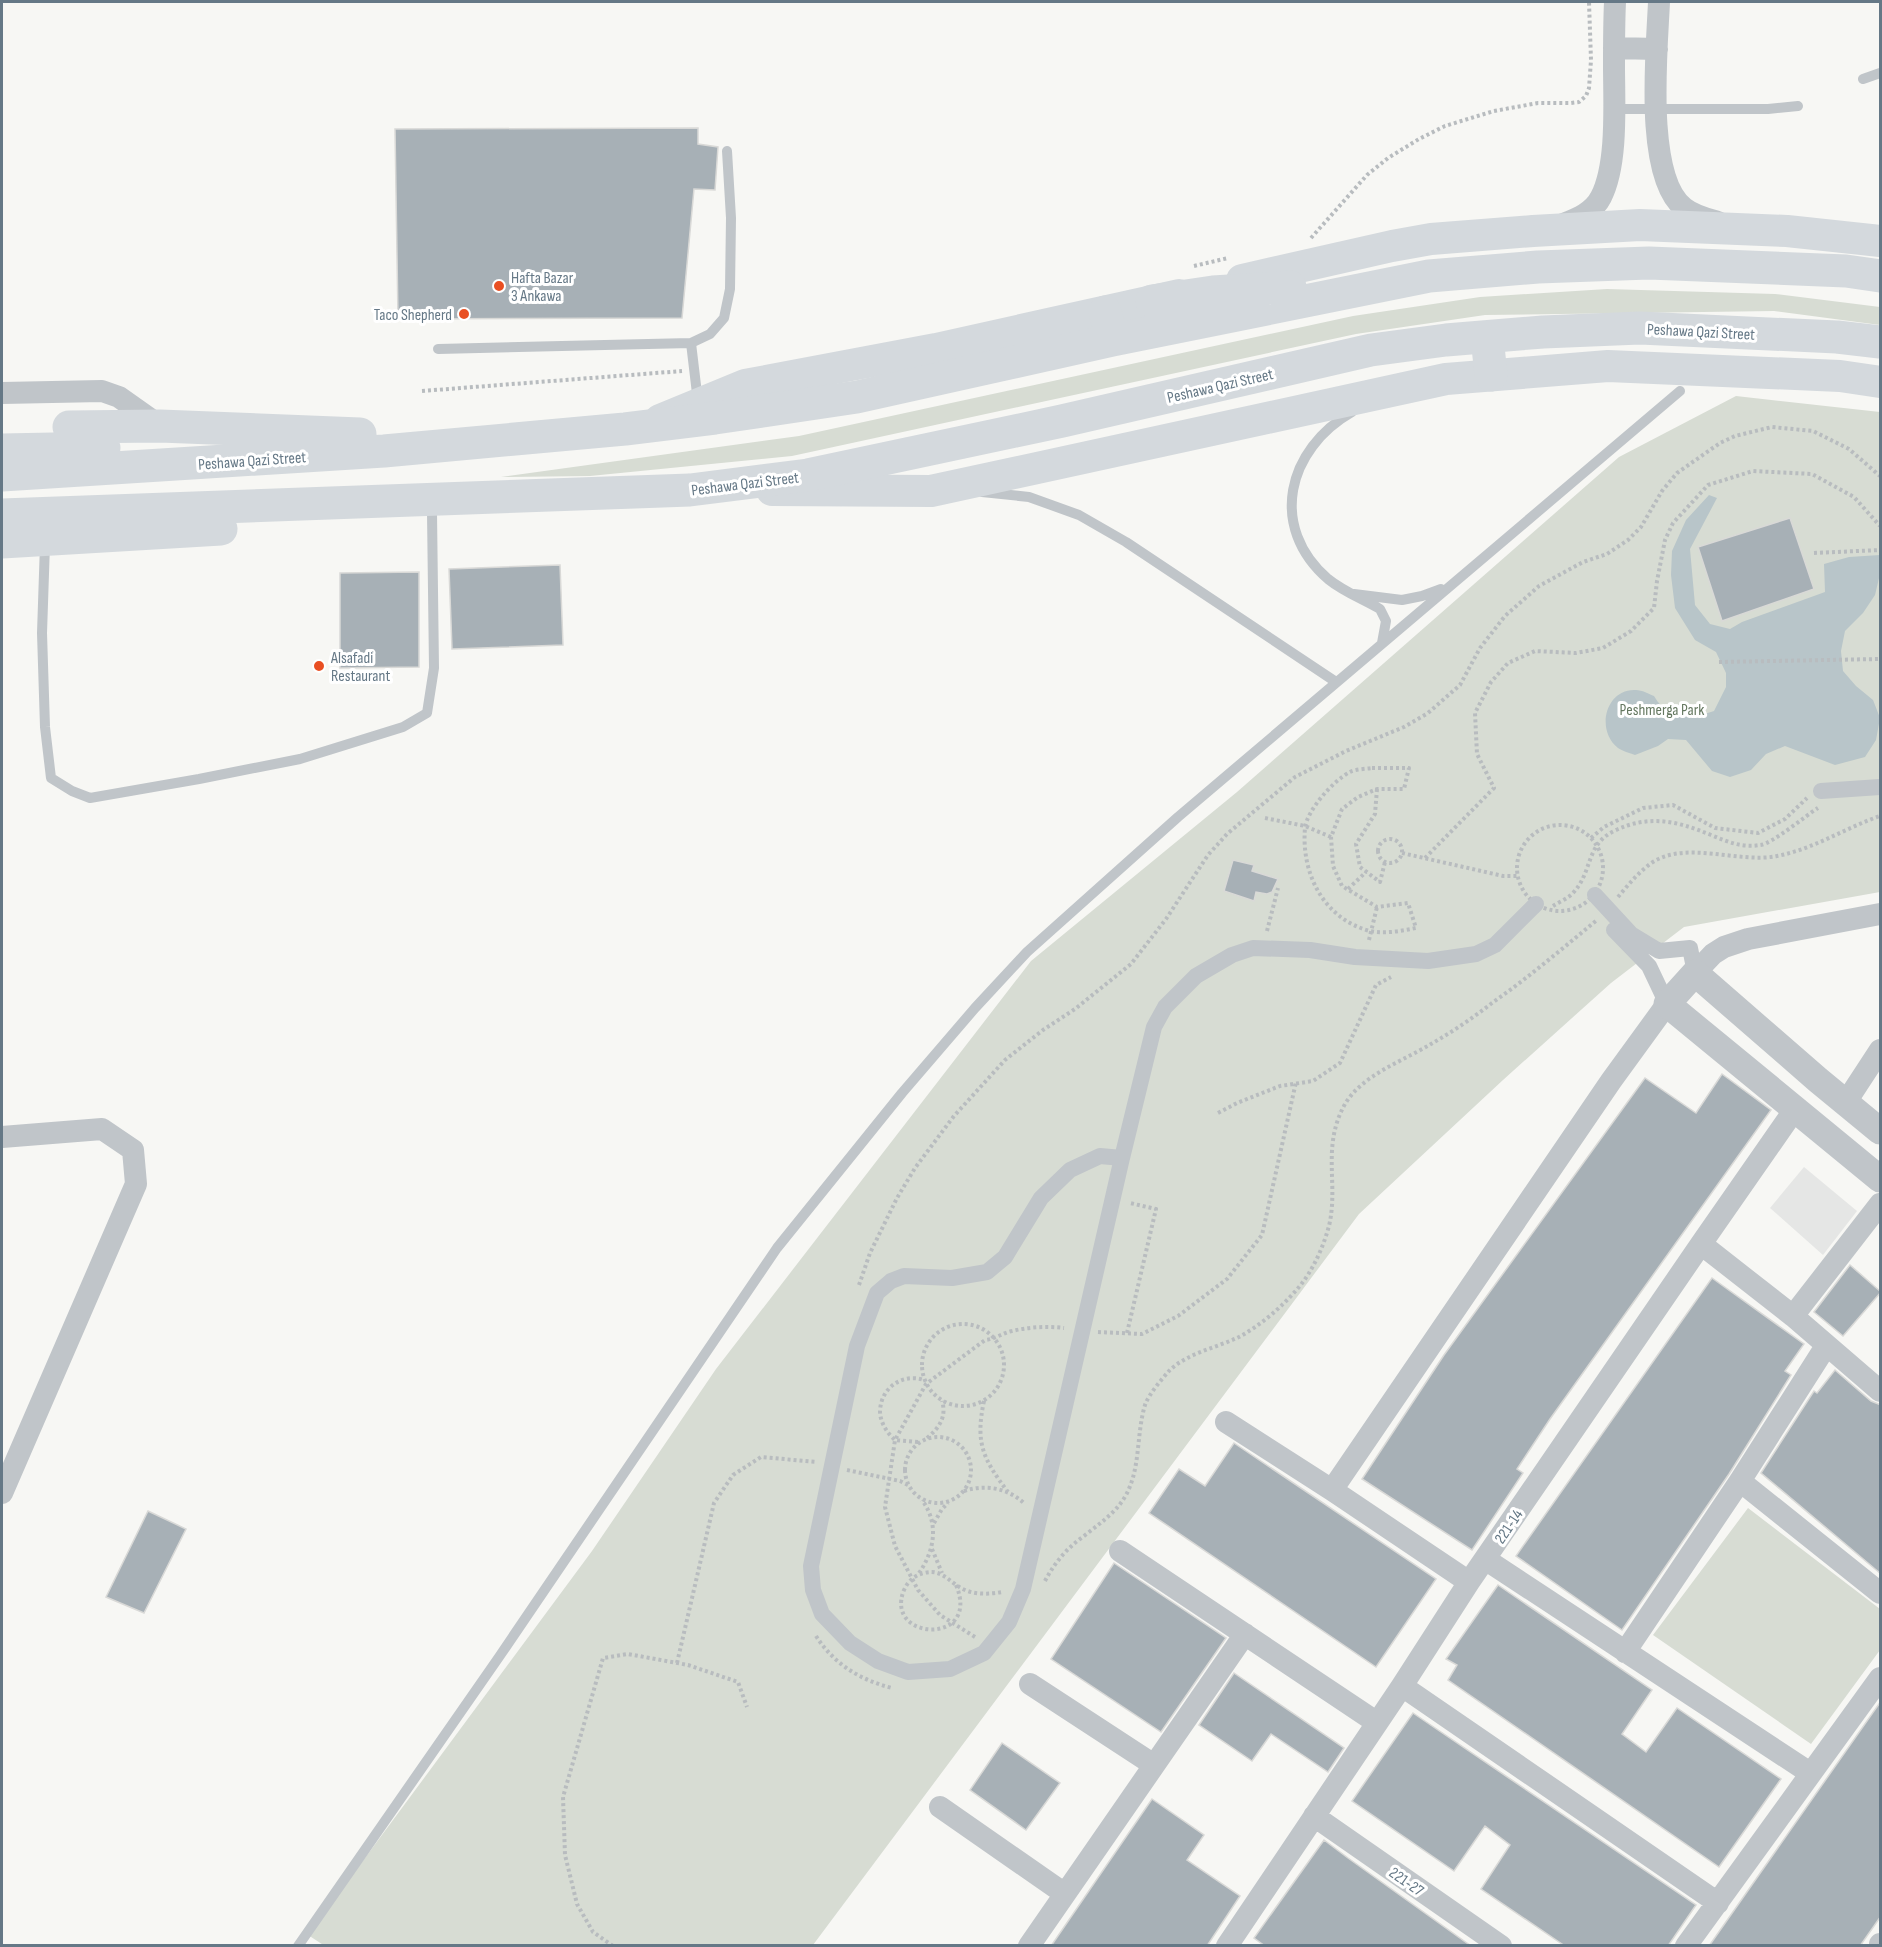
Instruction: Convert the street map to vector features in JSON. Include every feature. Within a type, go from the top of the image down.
[{"type":"highway","name":"Peshawa Qazi Street","points":[[2,476],[384,451],[617,430],[857,397],[1109,326],[1429,276],[1538,267],[1650,263],[1846,271],[1881,276]]},
{"type":"highway","points":[[1152,301],[1213,292],[1429,276]]},
{"type":"highway","name":"Peshawa Qazi Street","points":[[2,515],[690,490],[808,476],[1062,421],[1371,350],[1487,337],[1640,328],[1837,337],[1881,342]]},
{"type":"highway","points":[[1487,337],[1491,375]]},
{"type":"highway","points":[[2,428],[160,426],[388,435]]},
{"type":"highway","name":"Peshawa Qazi Street","points":[[2,450],[388,435],[617,430]]},
{"type":"highway","name":"Peshawa Qazi Street","points":[[2,543],[432,513],[566,496]]},
{"type":"main road","points":[[617,430],[656,422],[745,384],[925,351],[1109,326],[1152,301],[1431,239],[1640,225],[1787,231],[1881,241]]},
{"type":"main road","points":[[690,490],[931,491],[1446,379],[1608,366],[1840,376],[1881,382]]},
{"type":"street","points":[[1533,231],[1556,226],[1586,214],[1601,197],[1608,175],[1612,146],[1615,2]]},
{"type":"street","points":[[1659,2],[1656,110],[1658,143],[1662,166],[1676,199],[1696,215],[1716,222],[1787,231]]},
{"type":"street","points":[[1614,48],[1657,49]]},
{"type":"street","points":[[2,393],[102,391],[119,397],[160,426]]},
{"type":"street","points":[[1823,797],[1881,787]]},
{"type":"street","points":[[1592,898],[1648,966],[1667,1004],[1881,1179]]},
{"type":"street","points":[[1122,1158],[1100,1156],[1070,1170],[1041,1198],[1005,1257],[987,1272],[952,1278],[904,1276],[891,1281],[877,1293],[857,1346],[839,1468],[811,1566],[813,1590],[822,1614],[850,1643],[878,1661],[908,1672],[950,1669],[984,1653],[1009,1622],[1025,1580],[1154,1027],[1165,1007],[1196,976],[1212,965],[1253,948],[1310,950],[1364,958],[1428,961],[1476,954],[1495,945],[1542,909]]},
{"type":"street","points":[[1604,912],[1631,934],[1659,951],[1690,948],[1695,973],[1818,1080],[1881,1131]]},
{"type":"street","points":[[1332,1490],[1611,1080],[1667,1004],[1713,954],[1724,947],[1748,939],[1881,915]]},
{"type":"street","points":[[1846,1102],[1881,1050]]},
{"type":"street","points":[[1795,1109],[1818,1080]]},
{"type":"street","name":"221-14","points":[[1227,1946],[1485,1559],[1795,1109]]},
{"type":"street","points":[[2,1137],[102,1129],[133,1150],[136,1184],[2,1493]]},
{"type":"street","points":[[1792,1316],[1881,1204]]},
{"type":"street","points":[[1701,1244],[1881,1391]]},
{"type":"street","points":[[1625,1652],[1740,1481],[1826,1346]]},
{"type":"street","points":[[1226,1422],[1470,1582]]},
{"type":"street","points":[[1740,1481],[1881,1593]]},
{"type":"street","points":[[1120,1551],[1377,1722]]},
{"type":"street","points":[[1485,1559],[1810,1773]]},
{"type":"street","points":[[1029,1946],[1245,1634]]},
{"type":"street","points":[[1686,1946],[1881,1678]]},
{"type":"street","points":[[1030,1684],[1154,1764]]},
{"type":"street","points":[[1402,1686],[1718,1902]]},
{"type":"street","points":[[940,1807],[1065,1894]]},
{"type":"street","name":"221-27","points":[[1314,1815],[1501,1946]]},
{"type":"lane","points":[[1863,79],[1881,74]]},
{"type":"lane","points":[[1614,109],[1768,109],[1798,106]]},
{"type":"lane","points":[[438,349],[691,343],[710,334],[724,318],[730,289],[731,218],[727,151]]},
{"type":"lane","points":[[691,343],[699,404]]},
{"type":"lane","points":[[1382,643],[1385,628],[1384,614],[1380,609],[1328,579],[1305,552],[1293,524],[1292,497],[1294,482],[1312,445],[1342,417],[1366,404],[1413,386]]},
{"type":"lane","points":[[298,1946],[499,1657],[777,1248],[902,1093],[975,1008],[1027,952],[1170,824],[1680,391]]},
{"type":"lane","points":[[931,491],[981,491],[1029,497],[1079,515],[1126,542],[1336,682]]},
{"type":"lane","points":[[45,540],[42,633],[45,727],[51,778],[72,791],[90,798],[300,759],[403,726],[427,713],[434,668],[432,513]]},
{"type":"lane","points":[[1350,593],[1402,600],[1422,596],[1449,586]]},
{"type":"path","points":[[1320,239],[1309,241],[1367,175],[1388,158],[1419,139],[1445,126],[1494,111],[1538,103],[1579,102],[1586,96],[1589,88],[1591,60],[1589,2]]},
{"type":"path","points":[[1189,267],[1234,256]]},
{"type":"path","points":[[422,391],[694,370]]},
{"type":"path","points":[[858,1290],[870,1253],[897,1198],[915,1168],[954,1116],[1005,1060],[1043,1030],[1076,1010],[1131,964],[1166,919],[1208,855],[1227,834],[1295,777],[1346,751],[1404,727],[1428,713],[1460,685],[1480,648],[1506,616],[1539,586],[1583,561],[1607,554],[1628,540],[1641,527],[1662,491],[1677,473],[1720,443],[1735,436],[1772,427],[1813,431],[1849,448],[1881,476]]},
{"type":"path","points":[[1425,858],[1494,788],[1477,754],[1475,713],[1491,682],[1508,663],[1535,651],[1576,652],[1603,648],[1630,630],[1654,608],[1665,540],[1673,523],[1708,485],[1753,471],[1812,474],[1854,497],[1881,526]]},
{"type":"path","points":[[1814,553],[1881,550]]},
{"type":"path","points":[[1719,662],[1881,659]]},
{"type":"path","points":[[1372,768],[1408,768],[1404,789],[1377,789],[1358,797],[1342,810],[1330,837],[1334,866],[1342,886],[1377,907],[1408,903],[1416,928],[1395,932],[1371,931],[1343,919],[1325,904],[1308,871],[1305,826],[1322,794],[1351,772],[1372,768]]},
{"type":"path","points":[[1377,789],[1375,814],[1356,844],[1360,867],[1380,882],[1385,862]]},
{"type":"path","points":[[1591,838],[1604,827],[1643,808],[1673,805],[1715,828],[1758,833],[1785,819],[1807,798],[1823,797]]},
{"type":"path","points":[[1542,909],[1572,894],[1590,863],[1593,849],[1613,832],[1636,823],[1659,820],[1685,825],[1735,845],[1762,845],[1823,797]]},
{"type":"path","points":[[1042,1586],[1053,1565],[1065,1552],[1116,1510],[1126,1495],[1133,1480],[1139,1453],[1141,1423],[1146,1402],[1170,1370],[1187,1359],[1258,1325],[1289,1298],[1310,1272],[1318,1258],[1329,1225],[1332,1138],[1346,1103],[1371,1077],[1433,1043],[1493,1003],[1604,912],[1637,875],[1665,856],[1692,853],[1757,859],[1778,856],[1829,839],[1881,816]]},
{"type":"path","points":[[1265,818],[1305,826],[1330,837]]},
{"type":"path","points":[[1558,825],[1572,826],[1591,838],[1602,855],[1604,869],[1602,882],[1592,898],[1572,911],[1558,912],[1542,909],[1522,890],[1517,876],[1517,862],[1522,848],[1531,836],[1543,828],[1558,825]]},
{"type":"path","points":[[1394,839],[1400,844],[1402,853],[1396,861],[1385,862],[1377,853],[1378,844],[1394,839]]},
{"type":"path","points":[[1402,853],[1503,876],[1517,876]]},
{"type":"path","points":[[1348,889],[1366,872]]},
{"type":"path","points":[[1262,949],[1278,888]]},
{"type":"path","points":[[1364,958],[1377,907]]},
{"type":"path","points":[[1218,1113],[1280,1086],[1313,1081],[1340,1063],[1376,985],[1414,960]]},
{"type":"path","points":[[993,1642],[982,1640],[952,1623],[930,1605],[895,1546],[885,1507],[895,1440],[926,1382],[985,1340],[995,1339],[1009,1331],[1049,1326],[1083,1331],[1142,1334],[1178,1316],[1227,1279],[1262,1235],[1296,1082]]},
{"type":"path","points":[[1113,1198],[1156,1209],[1127,1333]]},
{"type":"path","points":[[959,1324],[973,1325],[985,1330],[995,1339],[1003,1358],[1002,1378],[996,1390],[974,1405],[960,1406],[935,1395],[922,1372],[922,1358],[935,1335],[959,1324]]},
{"type":"path","points":[[1064,1338],[1066,1328]]},
{"type":"path","points":[[926,1382],[908,1378],[896,1381],[882,1399],[880,1412],[888,1433],[895,1440],[922,1441],[934,1437],[956,1442],[969,1459],[971,1470],[964,1491]]},
{"type":"path","points":[[942,1400],[945,1409],[943,1420],[939,1427],[908,1454],[904,1475],[908,1485],[930,1510],[933,1524],[932,1548],[937,1562],[944,1575],[966,1591],[991,1594],[1009,1591],[1025,1580]]},
{"type":"path","points":[[984,1400],[980,1432],[984,1456],[1008,1492],[1027,1506],[1029,1496]]},
{"type":"path","points":[[813,1470],[817,1451]]},
{"type":"path","points":[[677,1663],[714,1503],[733,1475],[761,1457],[815,1461],[908,1485]]},
{"type":"path","points":[[839,1468],[844,1480]]},
{"type":"path","points":[[933,1524],[942,1509],[964,1491],[986,1487],[1008,1492]]},
{"type":"path","points":[[921,1498],[934,1503],[945,1503],[953,1499]]},
{"type":"path","points":[[932,1548],[902,1595],[904,1613],[909,1621],[916,1627],[926,1630],[944,1628],[952,1623],[961,1605],[956,1585]]},
{"type":"path","points":[[914,1577],[930,1572],[944,1575]]},
{"type":"path","points":[[815,1634],[831,1656],[859,1676],[896,1689]]},
{"type":"path","points":[[613,1946],[593,1932],[577,1904],[565,1856],[563,1797],[603,1658],[628,1654],[677,1663],[738,1682],[747,1707]]},
{"type":"shaded area","points":[[1709,495],[1717,498],[1690,549],[1695,605],[1710,624],[1730,629],[1742,622],[1825,592],[1824,564],[1849,557],[1880,555],[1880,574],[1875,595],[1863,613],[1845,631],[1841,651],[1843,671],[1873,700],[1880,718],[1876,740],[1865,757],[1835,765],[1785,746],[1766,754],[1751,770],[1730,777],[1712,771],[1686,740],[1668,739],[1658,746],[1635,755],[1620,749],[1611,740],[1607,731],[1607,712],[1617,696],[1626,691],[1645,692],[1654,696],[1666,710],[1688,717],[1714,711],[1726,687],[1726,673],[1716,652],[1695,640],[1675,608],[1671,575],[1672,551],[1686,520]]},
{"type":"shaded area","points":[[1804,1167],[1857,1211],[1823,1255],[1770,1208]]},
{"type":"green space","points":[[1607,289],[1775,294],[1880,307],[1880,325],[1774,311],[1485,315],[1356,334],[792,456],[590,476],[501,477],[799,436],[1353,316],[1480,297]]},
{"type":"green space","name":"Peshmerga Park","points":[[1736,396],[1880,412],[1880,892],[1684,927],[1611,983],[1359,1214],[813,1945],[325,1946],[308,1935],[592,1551],[716,1369],[1031,961],[1237,792],[1619,457]]},
{"type":"green space","points":[[1748,1508],[1880,1609],[1880,1650],[1811,1744],[1653,1635]]},
{"type":"building","points":[[698,128],[698,144],[718,147],[715,190],[694,189],[682,318],[398,319],[395,129]]},
{"type":"building","points":[[1790,518],[1814,589],[1722,621],[1698,547]]},
{"type":"building","points":[[560,565],[563,645],[452,649],[449,569]]},
{"type":"building","points":[[419,572],[419,667],[340,668],[340,573]]},
{"type":"building","points":[[1233,860],[1254,865],[1252,871],[1278,879],[1272,892],[1267,894],[1256,892],[1254,901],[1224,891]]},
{"type":"building","points":[[1722,1074],[1771,1110],[1550,1419],[1517,1469],[1523,1473],[1472,1550],[1362,1479],[1444,1355],[1645,1078],[1696,1113]]},
{"type":"building","points":[[1850,1265],[1881,1292],[1843,1336],[1814,1312]]},
{"type":"building","points":[[1712,1278],[1804,1344],[1785,1371],[1791,1375],[1729,1474],[1622,1630],[1516,1556]]},
{"type":"building","points":[[1835,1370],[1871,1401],[1881,1405],[1881,1574],[1761,1473],[1814,1391],[1817,1393]]},
{"type":"building","points":[[1234,1443],[1436,1579],[1376,1667],[1149,1513],[1179,1469],[1205,1486]]},
{"type":"building","points":[[148,1511],[186,1529],[144,1613],[106,1597]]},
{"type":"building","points":[[1114,1563],[1226,1638],[1161,1732],[1051,1659]]},
{"type":"building","points":[[1498,1585],[1652,1690],[1622,1734],[1646,1752],[1677,1708],[1781,1779],[1719,1867],[1448,1680],[1457,1665],[1446,1659]]},
{"type":"building","points":[[1234,1673],[1344,1748],[1328,1772],[1271,1734],[1252,1761],[1199,1725]]},
{"type":"building","points":[[1881,1701],[1881,1916],[1860,1946],[1709,1946]]},
{"type":"building","points":[[1413,1713],[1696,1905],[1668,1946],[1565,1946],[1481,1889],[1510,1845],[1485,1826],[1454,1871],[1352,1801]]},
{"type":"building","points":[[1002,1743],[1060,1783],[1026,1830],[970,1790]]},
{"type":"building","points":[[1152,1799],[1204,1835],[1187,1860],[1240,1896],[1207,1946],[1051,1946]]},
{"type":"building","points":[[1324,1840],[1471,1946],[1265,1946],[1254,1938]]},
{"type":"place","name":"Hafta Bazar 3 Ankawa","points":[[499,286]]},
{"type":"place","name":"Taco Shepherd","points":[[464,314]]},
{"type":"place","name":"Alsafadi Restaurant","points":[[319,666]]}]
